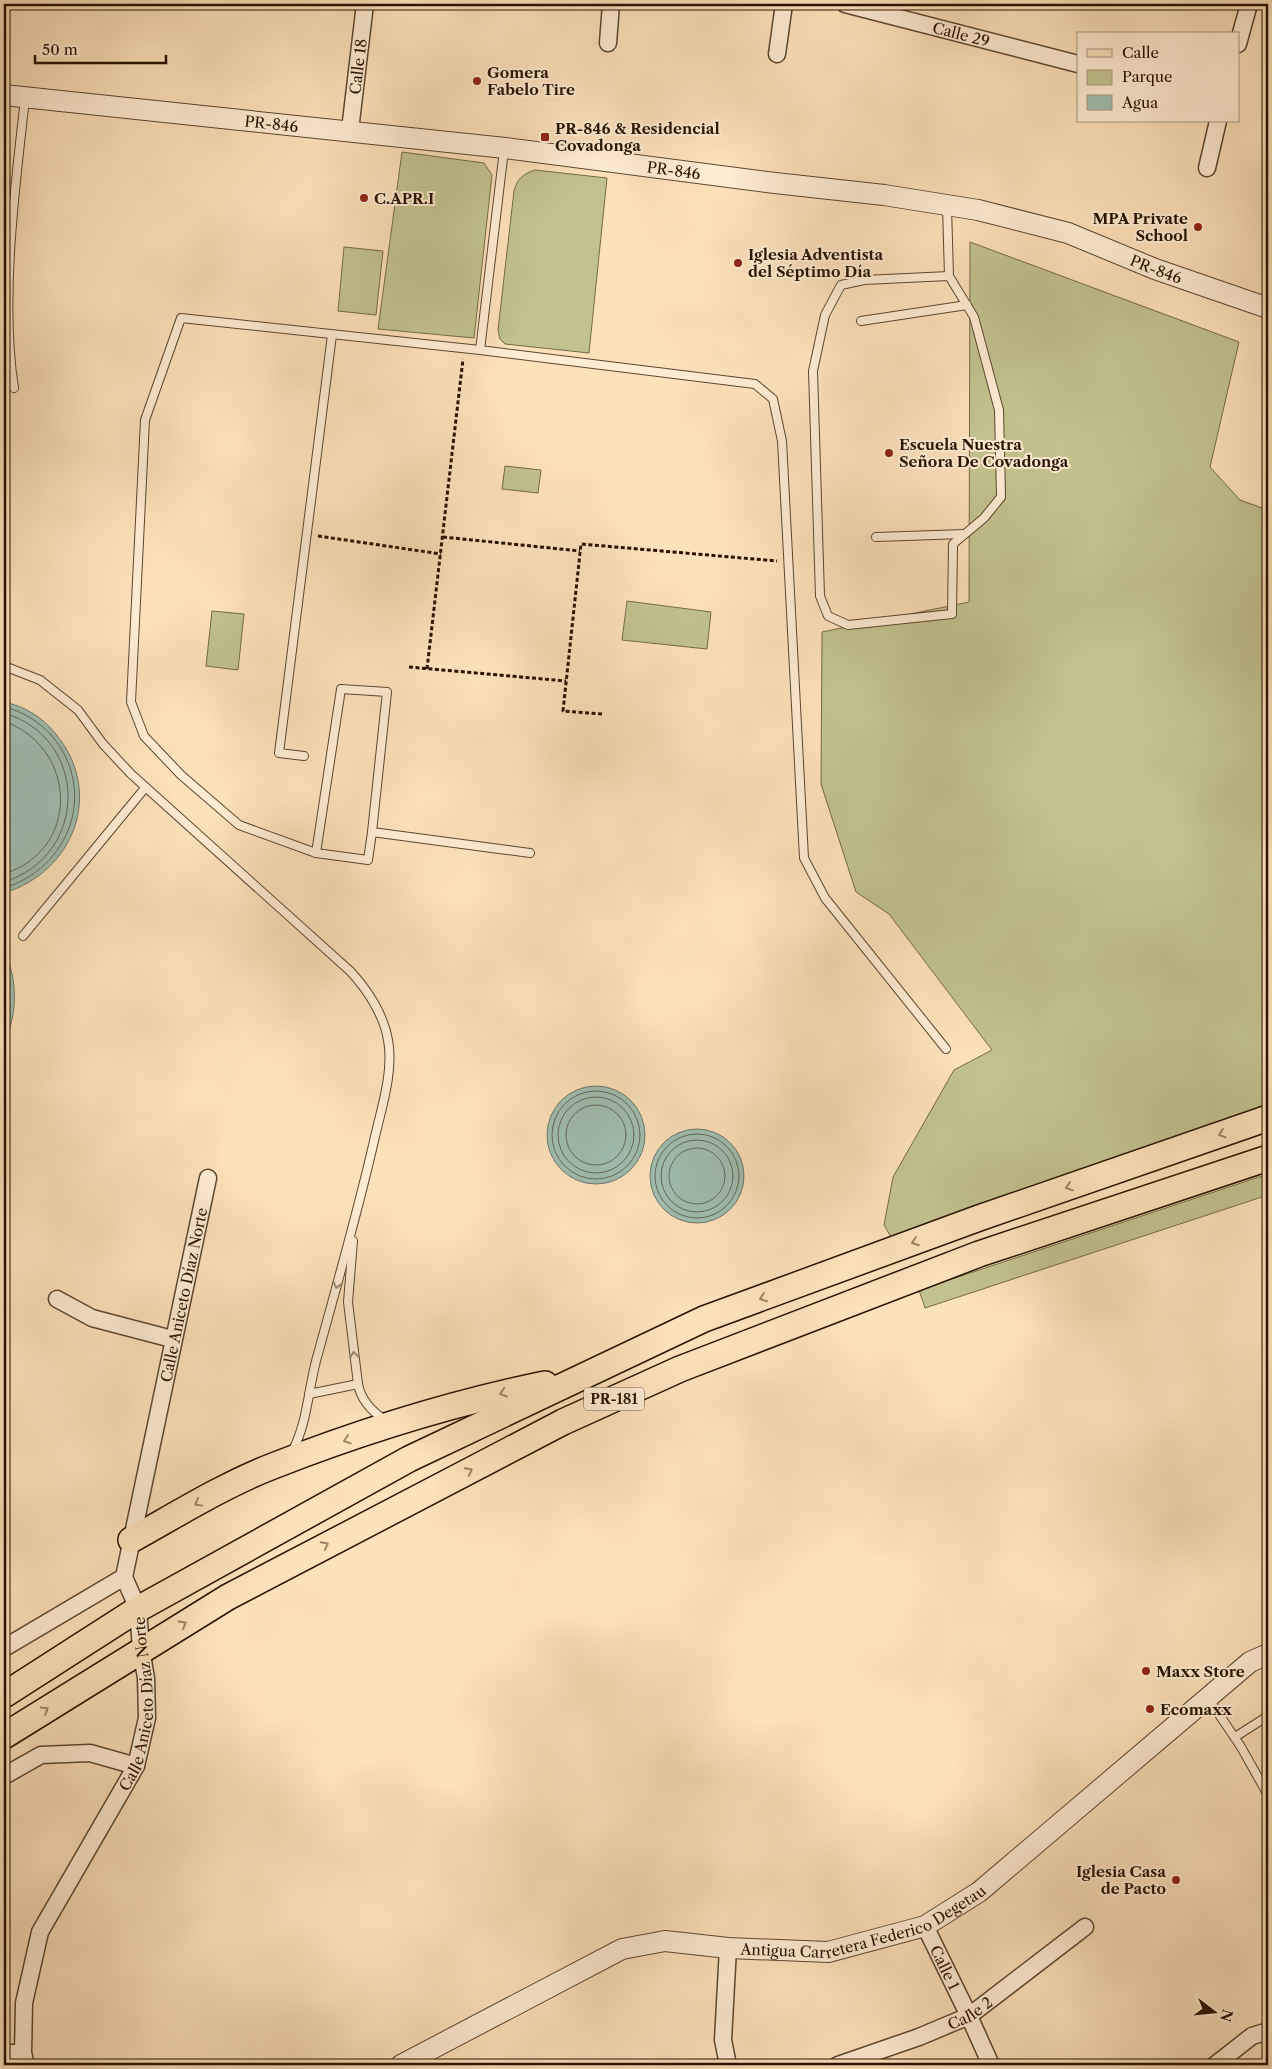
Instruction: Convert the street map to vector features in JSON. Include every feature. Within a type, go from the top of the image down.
[{"type":"main road","name":"PR-181","points":[[4,1695],[138,1609],[409,1458],[704,1320],[979,1218],[1268,1118]]},
{"type":"main road","name":"PR-181","points":[[4,1736],[141,1649],[228,1597],[563,1422],[680,1369],[979,1254],[1268,1158]]},
{"type":"main road","points":[[132,1540],[207,1498],[271,1466],[392,1425],[510,1391],[585,1376]]},
{"type":"street","name":"Calle 18","points":[[350,130],[365,4]]},
{"type":"street","points":[[608,43],[612,4]]},
{"type":"street","points":[[777,54],[784,4]]},
{"type":"street","name":"Calle 29","points":[[846,4],[1077,64]]},
{"type":"street","points":[[1240,37],[1249,4]]},
{"type":"street","name":"PR-846","points":[[4,95],[350,130],[504,148],[775,184],[884,195],[978,210],[1068,233],[1155,269],[1268,308]]},
{"type":"street","points":[[1207,168],[1218,122]]},
{"type":"street","name":"Calle Aniceto Díaz Norte","points":[[25,2059],[24,2003],[40,1932],[136,1766],[147,1718],[146,1678],[141,1649],[138,1609],[124,1577],[172,1339],[208,1178]]},
{"type":"street","points":[[56,1299],[92,1318],[172,1339]]},
{"type":"street","points":[[4,1648],[124,1577]]},
{"type":"street","name":"Antigua Carretera Federico Degetau","points":[[401,2065],[622,1949],[666,1941],[728,1948],[828,1952],[925,1926],[979,1892],[1250,1662],[1268,1654]]},
{"type":"street","points":[[4,1776],[42,1755],[90,1753],[136,1766]]},
{"type":"street","name":"Calle 1","points":[[925,1926],[969,2016],[990,2065]]},
{"type":"street","name":"Calle 2","points":[[838,2065],[919,2037],[969,2016],[1085,1927]]},
{"type":"street","points":[[728,1948],[723,2040],[728,2065]]},
{"type":"street","points":[[1215,2065],[1252,2036],[1268,2031]]},
{"type":"street","points":[[4,2053],[25,2059]]},
{"type":"lane","points":[[14,388],[7,306],[10,243],[26,97]]},
{"type":"lane","points":[[480,350],[504,148]]},
{"type":"lane","points":[[947,205],[949,276],[974,317],[999,410],[1001,497],[984,518],[953,544],[952,614],[848,624],[828,616],[820,596],[813,371],[825,315],[840,285],[864,280],[949,276]]},
{"type":"lane","points":[[861,321],[967,305]]},
{"type":"lane","points":[[316,853],[341,689],[388,692],[368,860],[316,853],[239,824],[180,775],[144,736],[131,702],[145,420],[180,318],[464,348],[756,384],[773,399],[782,441],[804,858],[824,898],[946,1049]]},
{"type":"lane","points":[[304,756],[279,753],[332,334]]},
{"type":"lane","points":[[876,536],[964,534]]},
{"type":"lane","points":[[4,666],[40,680],[78,710],[103,744],[146,788],[366,987],[378,1011],[388,1040],[388,1072],[355,1221],[309,1394],[300,1436],[287,1461]]},
{"type":"lane","points":[[24,936],[146,788]]},
{"type":"lane","points":[[372,832],[530,853]]},
{"type":"lane","points":[[355,1221],[348,1302],[358,1384],[360,1395],[367,1405],[378,1416],[392,1425]]},
{"type":"lane","points":[[309,1394],[358,1384]]},
{"type":"lane","points":[[1208,1698],[1235,1737],[1268,1795]]},
{"type":"lane","points":[[1235,1737],[1268,1716]]},
{"type":"path","points":[[427,669],[464,348]]},
{"type":"path","points":[[306,535],[441,554]]},
{"type":"path","points":[[442,537],[580,552]]},
{"type":"path","points":[[602,714],[563,711],[581,544],[787,562]]},
{"type":"path","points":[[409,667],[566,681]]},
{"type":"green space","points":[[402,152],[484,163],[492,175],[474,338],[378,329]]},
{"type":"green space","points":[[535,170],[607,178],[589,353],[505,344],[500,339],[498,330],[514,191],[521,178]]},
{"type":"green space","points":[[970,242],[1239,342],[1210,467],[1240,500],[1268,510],[1268,1107],[891,1237],[884,1225],[893,1177],[954,1070],[992,1050],[889,914],[856,892],[821,784],[822,632],[969,602]]},
{"type":"green space","points":[[344,247],[383,251],[376,315],[338,311]]},
{"type":"green space","points":[[505,466],[541,470],[538,493],[502,489]]},
{"type":"green space","points":[[627,601],[711,612],[707,649],[622,640]]},
{"type":"green space","points":[[212,611],[244,614],[238,670],[206,666]]},
{"type":"green space","points":[[1268,1174],[1268,1195],[925,1308],[919,1290]]},
{"type":"water","points":[[4,702],[19,706],[32,713],[55,733],[70,756],[78,780],[79,804],[74,827],[64,849],[49,867],[28,883],[4,893]]},
{"type":"water","points":[[4,951],[12,973],[15,996],[12,1020],[4,1042]]},
{"type":"water","points":[[596,1086],[615,1090],[631,1100],[641,1116],[645,1135],[641,1154],[631,1170],[615,1180],[596,1184],[577,1180],[561,1170],[551,1154],[547,1135],[551,1116],[561,1100],[577,1090]]},
{"type":"water","points":[[697,1129],[715,1133],[730,1143],[740,1158],[744,1176],[740,1194],[730,1209],[715,1219],[697,1223],[679,1219],[664,1209],[654,1194],[650,1176],[654,1158],[664,1143],[679,1133]]},
{"type":"place","name":"Gomera Fabelo Tire","points":[[477,81]]},
{"type":"place","name":"PR-846 & Residencial Covadonga","points":[[545,137]]},
{"type":"place","name":"C.APR.I","points":[[364,198]]},
{"type":"place","name":"MPA Private School","points":[[1198,227]]},
{"type":"place","name":"Iglesia Adventista del Séptimo Día","points":[[738,263]]},
{"type":"place","name":"Escuela Nuestra Señora De Covadonga","points":[[889,453]]},
{"type":"place","name":"Maxx Store","points":[[1146,1671]]},
{"type":"place","name":"Ecomaxx","points":[[1150,1709]]},
{"type":"place","name":"Iglesia Casa de Pacto","points":[[1176,1880]]}]
